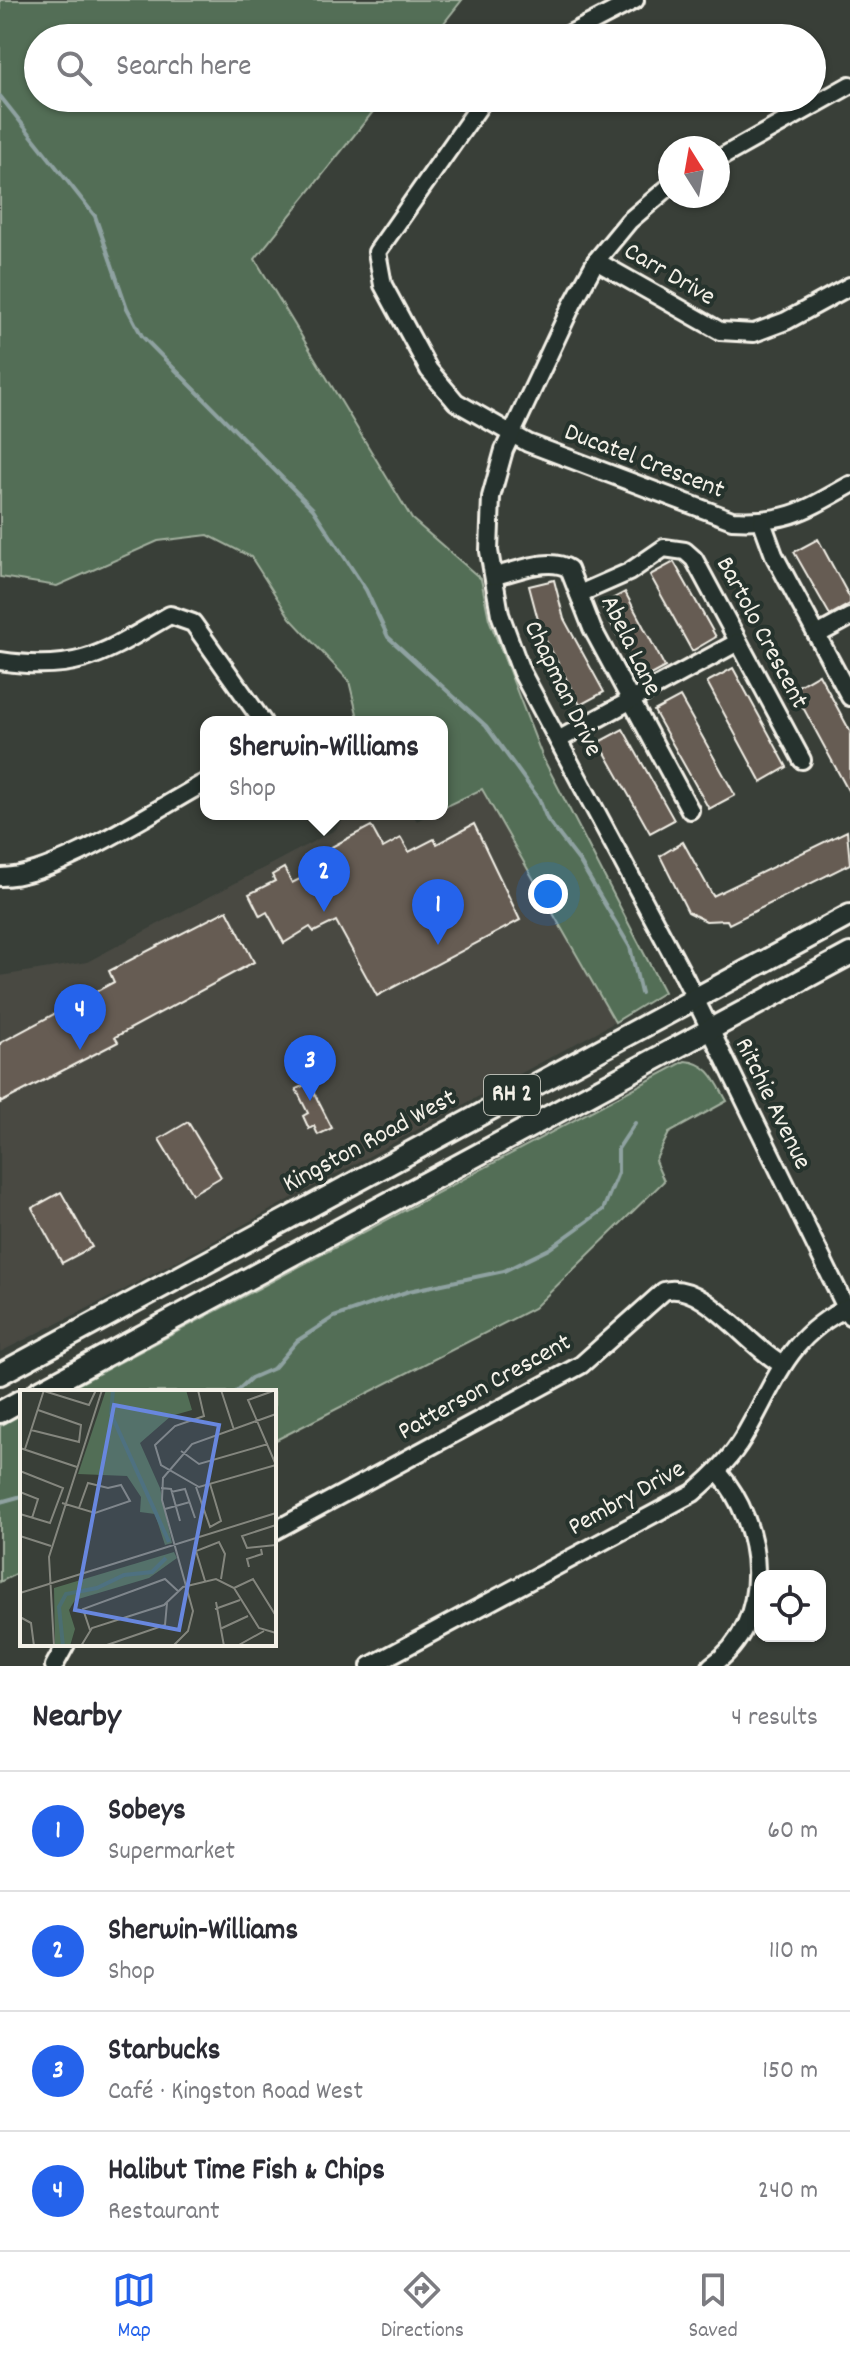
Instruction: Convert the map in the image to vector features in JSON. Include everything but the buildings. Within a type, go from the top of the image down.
[{"type":"main road","name":"Kingston Road West","points":[[0,1374],[850,915]]},
{"type":"main road","name":"RH 2","points":[[42,1390],[850,954]]},
{"type":"main road","points":[[0,1412],[20,1401]]},
{"type":"street","points":[[589,24],[635,0]]},
{"type":"street","points":[[826,98],[850,85]]},
{"type":"street","name":"Ducatel Crescent","points":[[475,112],[377,252],[378,273],[429,370],[456,402],[528,443],[598,468],[702,512],[732,520],[762,522],[791,517],[850,485]]},
{"type":"street","points":[[730,152],[802,112]]},
{"type":"street","name":"Chapman Drive","points":[[658,196],[629,221],[596,261],[512,433],[491,497],[489,551],[500,614],[515,656],[695,998]]},
{"type":"street","name":"Carr Drive","points":[[596,261],[720,331],[754,333],[786,321],[850,286]]},
{"type":"street","points":[[762,522],[774,555],[850,697]]},
{"type":"street","name":"Bartolo Crescent","points":[[579,594],[629,572],[664,548],[685,551],[694,559],[802,760]]},
{"type":"street","name":"Abela Lane","points":[[494,576],[561,564],[574,577],[579,594],[630,701],[690,810]]},
{"type":"street","points":[[0,661],[39,667],[73,664],[107,652],[170,615],[193,623],[259,716]]},
{"type":"street","points":[[817,635],[850,617]]},
{"type":"street","points":[[558,740],[738,642]]},
{"type":"street","points":[[0,877],[13,877],[51,866],[200,785]]},
{"type":"street","name":"Ritchie Avenue","points":[[695,998],[849,1310]]},
{"type":"street","name":"Patterson Crescent","points":[[276,1530],[581,1365],[664,1291],[678,1287],[700,1296],[763,1354],[781,1364]]},
{"type":"street","name":"Pembry Drive","points":[[370,1666],[693,1493],[718,1472],[742,1440],[781,1364],[817,1325],[849,1310]]},
{"type":"street","points":[[711,1666],[731,1648],[757,1596],[754,1542],[744,1511],[718,1472]]},
{"type":"street","points":[[54,1666],[65,1646]]},
{"type":"shaded area","points":[[482,788],[615,1022],[120,1292],[0,1352],[0,976],[87,962],[335,830],[343,820],[448,820],[448,805]]},
{"type":"green space","points":[[0,0],[462,0],[443,24],[24,24],[24,112],[373,112],[255,259],[412,519],[481,579],[489,619],[543,758],[664,992],[615,1022],[482,789],[448,805],[448,716],[358,716],[349,681],[290,618],[251,557],[208,535],[158,541],[57,586],[0,577]]},
{"type":"green space","points":[[685,1061],[701,1065],[727,1101],[669,1133],[655,1161],[664,1181],[534,1308],[276,1440],[276,1390],[68,1390]]},
{"type":"green space","points":[[20,1415],[20,1572],[0,1582],[0,1426]]},
{"type":"waterway","points":[[0,96],[95,216],[127,308],[142,336],[313,509],[366,590],[388,637],[486,726],[539,799],[547,819],[580,862],[630,947],[641,993]]},
{"type":"waterway","points":[[238,1390],[251,1378],[274,1368],[297,1341],[334,1317],[409,1291],[504,1271],[549,1249],[603,1210],[618,1173],[618,1149],[635,1123]]},
{"type":"waterway","points":[[0,1502],[20,1497]]},
{"type":"place","name":"Sherwin-Williams","points":[[324,912]]},
{"type":"place","name":"Sobeys","points":[[438,945]]},
{"type":"place","name":"Halibut Time Fish & Chips","points":[[80,1050]]},
{"type":"place","name":"Starbucks","points":[[310,1101]]}]
